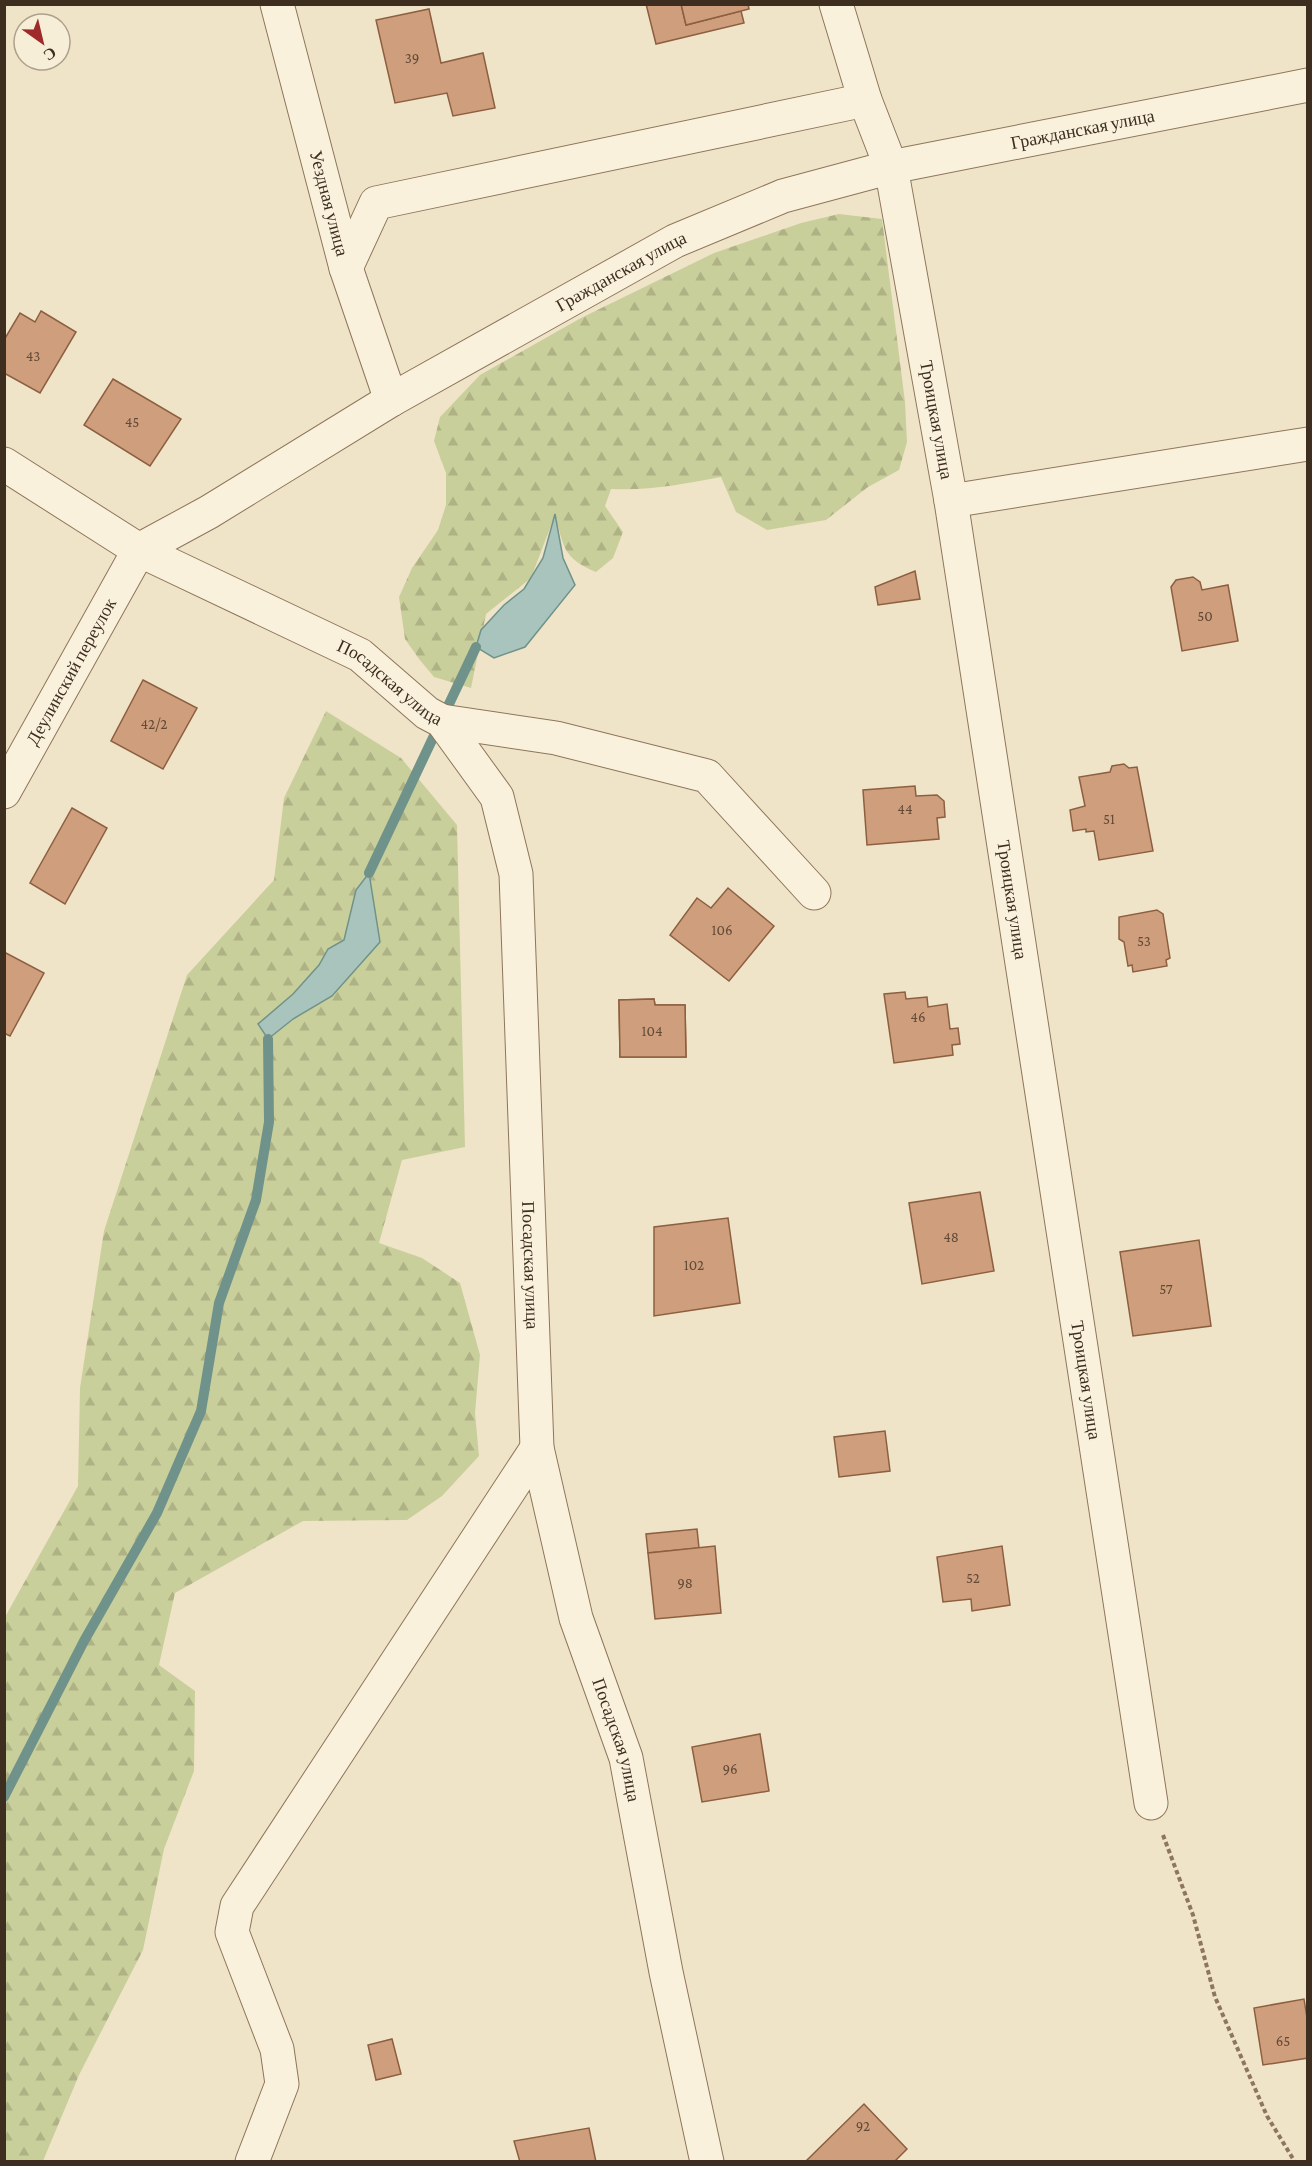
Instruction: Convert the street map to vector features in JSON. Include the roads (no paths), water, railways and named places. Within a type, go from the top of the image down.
[{"type":"street","name":"Уездная улица","points":[[277,4],[346,268],[391,400]]},
{"type":"street","name":"Троицкая улица","points":[[836,4],[866,100],[891,167],[951,501],[1151,1803]]},
{"type":"street","name":"Гражданская улица","points":[[139,550],[209,512],[391,400],[675,241],[783,196],[891,167],[1308,85]]},
{"type":"street","points":[[346,268],[376,203],[866,100]]},
{"type":"street","points":[[951,501],[1308,444]]},
{"type":"street","points":[[4,464],[139,550]]},
{"type":"street","name":"Посадская улица","points":[[139,550],[360,655],[427,713],[442,722],[497,797],[516,874],[537,1448],[576,1618],[626,1758],[666,1972],[707,2162]]},
{"type":"street","name":"Деулинский переулок","points":[[4,792],[139,550]]},
{"type":"street","points":[[442,722],[556,738],[707,776],[814,893]]},
{"type":"street","points":[[252,2162],[282,2084],[277,2049],[232,1932],[237,1906],[537,1448]]},
{"type":"water","points":[[555,514],[563,558],[575,585],[525,647],[494,658],[476,647],[481,630],[504,605],[524,589],[543,558]]},
{"type":"water","points":[[369,873],[380,942],[332,996],[293,1019],[268,1039],[258,1024],[293,994],[319,965],[328,949],[344,940],[356,890]]},
{"type":"waterway","points":[[369,873],[476,647]]},
{"type":"waterway","points":[[4,1797],[84,1641],[157,1513],[201,1411],[219,1303],[256,1200],[269,1122],[268,1039]]}]
